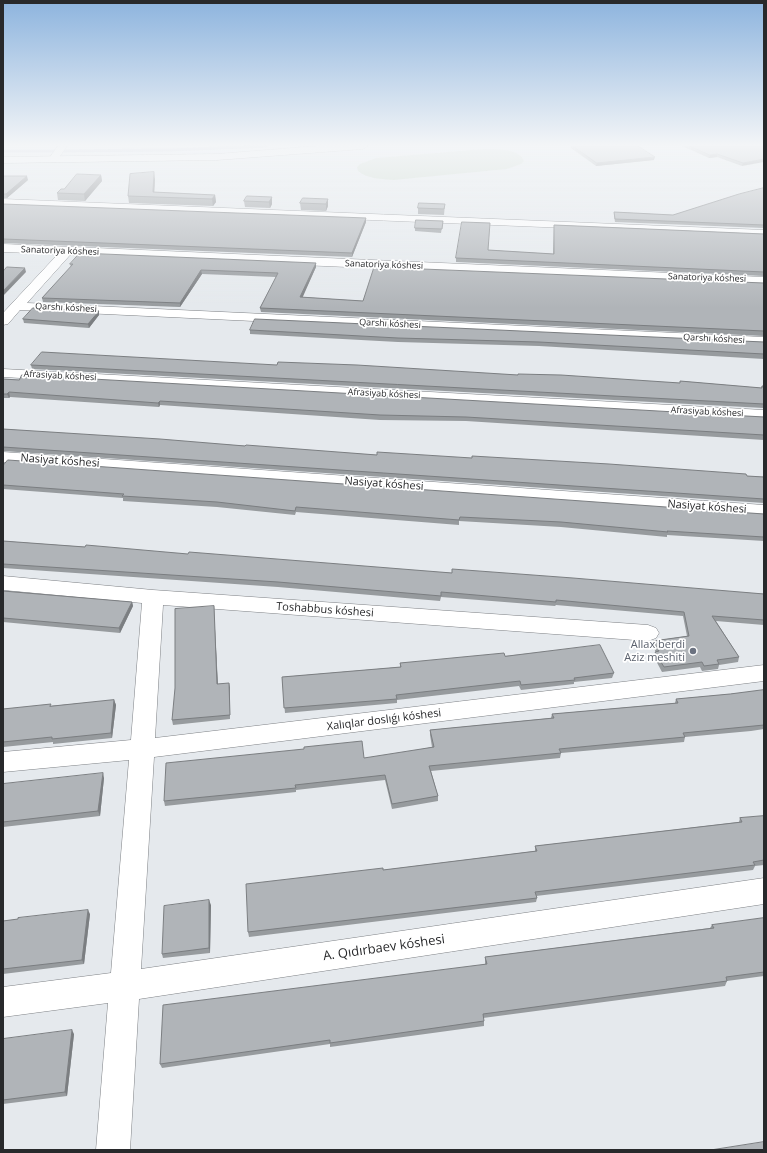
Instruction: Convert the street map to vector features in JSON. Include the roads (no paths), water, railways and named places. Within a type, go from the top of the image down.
[{"type":"street","points":[[3,202],[764,233]]},
{"type":"street","name":"Sanatoriya kóshesi","points":[[3,248],[764,281]]},
{"type":"street","points":[[3,321],[67,251]]},
{"type":"street","name":"Qarshı kóshesi","points":[[16,306],[764,341]]},
{"type":"street","name":"Afrasiyab kóshesi","points":[[3,373],[764,415]]},
{"type":"street","name":"Nasiyat kóshesi","points":[[3,457],[764,511]]},
{"type":"street","name":"Toshabbus kóshesi","points":[[3,583],[153,597],[648,633]]},
{"type":"street","points":[[112,1150],[153,597]]},
{"type":"street","name":"Xalıqlar doslıǵı kóshesi","points":[[3,762],[142,749],[764,673]]},
{"type":"street","name":"A. Qıdırbaev kóshesi","points":[[3,1002],[125,986],[764,891]]},
{"type":"place","name":"Allax berdi Aziz meshiti","points":[[693,651]]}]
